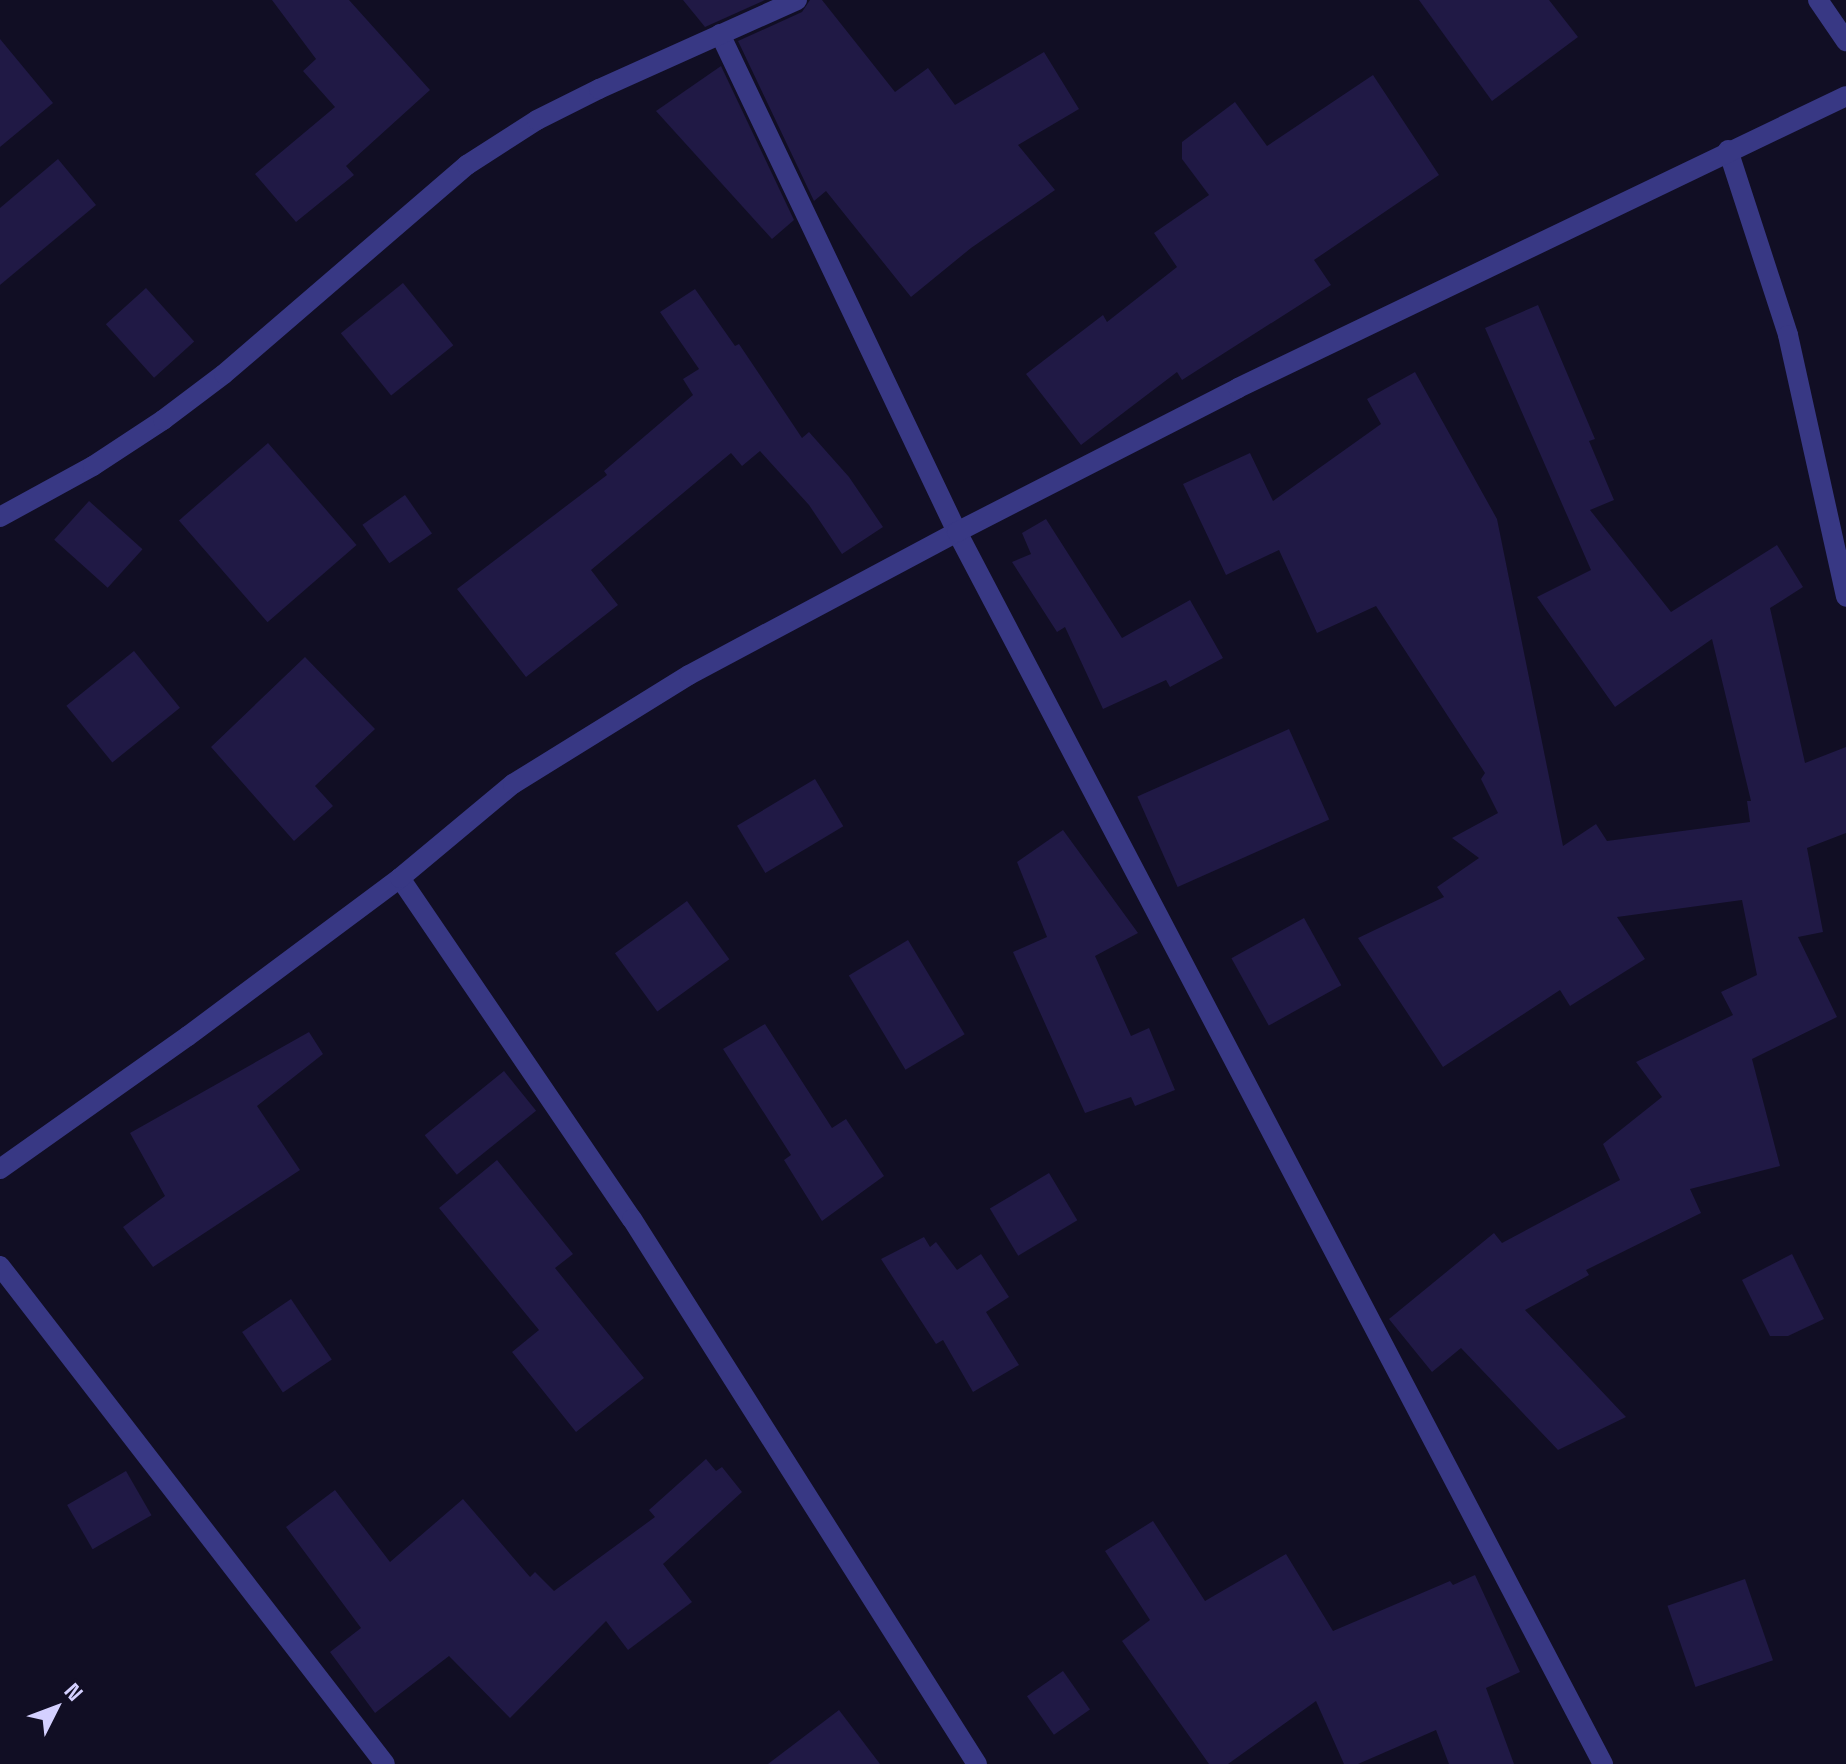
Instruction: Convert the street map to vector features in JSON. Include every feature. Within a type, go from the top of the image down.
[{"type":"street","points":[[0,517],[93,466],[163,420],[224,374],[467,165],[549,114],[797,0]]},
{"type":"street","points":[[1818,0],[1846,41]]},
{"type":"street","points":[[720,34],[957,532],[1603,1764]]},
{"type":"street","points":[[0,1169],[188,1036],[400,878],[513,784],[601,727],[727,654],[1238,388],[1728,150],[1846,96]]},
{"type":"street","points":[[1728,150],[1788,335],[1846,597]]},
{"type":"street","points":[[400,878],[632,1219],[977,1764]]},
{"type":"street","points":[[0,1266],[385,1764]]},
{"type":"building","points":[[272,0],[349,0],[430,90],[346,166],[354,175],[296,222],[255,174],[335,107],[303,71],[316,59]]},
{"type":"building","points":[[683,0],[765,0],[705,27]]},
{"type":"building","points":[[810,0],[822,0],[895,92],[928,68],[955,105],[1044,52],[1079,109],[1018,145],[1055,190],[971,248],[911,297],[826,191],[814,201],[738,41],[802,12]]},
{"type":"building","points":[[1419,0],[1549,0],[1578,37],[1492,101]]},
{"type":"building","points":[[0,39],[53,103],[0,147]]},
{"type":"building","points":[[721,66],[794,220],[772,239],[656,111]]},
{"type":"building","points":[[1373,75],[1439,175],[1314,260],[1331,285],[1182,380],[1177,372],[1081,445],[1026,374],[1103,315],[1107,322],[1177,267],[1154,233],[1209,195],[1182,159],[1182,142],[1235,102],[1267,146]]},
{"type":"building","points":[[58,159],[96,205],[0,285],[0,208]]},
{"type":"building","points":[[403,283],[453,345],[391,396],[341,333]]},
{"type":"building","points":[[146,288],[194,342],[154,378],[106,324]]},
{"type":"building","points":[[695,289],[735,346],[739,344],[802,438],[809,432],[849,477],[883,527],[842,554],[809,505],[760,451],[742,466],[731,453],[591,570],[618,605],[526,677],[457,589],[607,475],[604,471],[693,395],[683,379],[699,369],[660,312]]},
{"type":"building","points":[[1538,305],[1595,439],[1589,441],[1614,500],[1590,510],[1671,612],[1777,545],[1803,587],[1770,608],[1805,763],[1846,747],[1846,833],[1807,848],[1823,932],[1798,937],[1837,1017],[1752,1059],[1780,1166],[1690,1189],[1701,1213],[1586,1270],[1589,1275],[1525,1310],[1626,1417],[1558,1450],[1461,1348],[1432,1372],[1389,1319],[1494,1233],[1502,1243],[1620,1180],[1603,1144],[1662,1097],[1636,1062],[1733,1015],[1721,992],[1757,975],[1742,900],[1617,917],[1645,959],[1570,1006],[1560,990],[1443,1067],[1358,938],[1444,897],[1437,887],[1479,858],[1452,838],[1498,813],[1481,779],[1485,773],[1376,606],[1317,633],[1279,550],[1226,575],[1183,484],[1250,453],[1273,501],[1381,424],[1367,399],[1415,372],[1497,519],[1563,846],[1596,824],[1607,841],[1750,822],[1747,801],[1751,801],[1712,639],[1615,707],[1537,597],[1591,570],[1485,328]]},
{"type":"building","points":[[268,443],[357,545],[268,622],[179,520]]},
{"type":"building","points":[[405,495],[432,534],[389,563],[362,525]]},
{"type":"building","points":[[89,501],[143,549],[108,588],[54,540]]},
{"type":"building","points":[[1046,519],[1122,638],[1190,600],[1223,658],[1170,687],[1166,680],[1103,709],[1065,627],[1057,632],[1012,562],[1031,554],[1022,533]]},
{"type":"building","points":[[134,651],[180,708],[112,762],[66,706]]},
{"type":"building","points":[[305,657],[375,729],[315,786],[333,806],[294,841],[211,747]]},
{"type":"building","points":[[1289,729],[1329,819],[1178,887],[1137,797]]},
{"type":"building","points":[[815,779],[843,826],[765,873],[737,826]]},
{"type":"building","points":[[1063,830],[1138,933],[1095,956],[1131,1036],[1149,1028],[1175,1090],[1135,1106],[1131,1097],[1085,1113],[1013,952],[1047,937],[1017,862]]},
{"type":"building","points":[[687,901],[729,959],[657,1012],[615,953]]},
{"type":"building","points":[[1304,918],[1341,985],[1269,1026],[1231,958]]},
{"type":"building","points":[[908,940],[965,1034],[906,1070],[849,976]]},
{"type":"building","points":[[765,1024],[832,1128],[846,1119],[884,1176],[822,1221],[784,1160],[791,1155],[723,1049]]},
{"type":"building","points":[[309,1032],[323,1054],[257,1106],[300,1170],[153,1267],[123,1227],[165,1196],[130,1133]]},
{"type":"building","points":[[504,1071],[536,1111],[457,1175],[425,1135]]},
{"type":"building","points":[[497,1160],[573,1254],[555,1268],[644,1378],[576,1432],[512,1352],[539,1330],[439,1208]]},
{"type":"building","points":[[1049,1173],[1077,1220],[1018,1256],[990,1209]]},
{"type":"building","points":[[924,1237],[930,1247],[936,1242],[957,1270],[981,1254],[1009,1297],[986,1312],[1019,1365],[973,1392],[943,1340],[936,1344],[881,1259]]},
{"type":"building","points":[[1792,1254],[1824,1319],[1788,1336],[1770,1336],[1742,1280]]},
{"type":"building","points":[[291,1299],[332,1360],[283,1393],[242,1332]]},
{"type":"building","points":[[706,1459],[716,1471],[722,1467],[742,1492],[663,1564],[692,1602],[628,1650],[606,1621],[510,1718],[449,1656],[375,1713],[330,1652],[361,1628],[286,1527],[335,1490],[390,1562],[463,1499],[530,1577],[535,1572],[554,1591],[655,1517],[649,1510]]},
{"type":"building","points":[[126,1471],[152,1515],[93,1549],[67,1505]]},
{"type":"building","points":[[1153,1521],[1205,1601],[1286,1554],[1333,1631],[1450,1581],[1453,1585],[1475,1575],[1520,1672],[1486,1688],[1514,1764],[1449,1764],[1436,1730],[1358,1764],[1344,1764],[1316,1701],[1228,1764],[1209,1764],[1122,1641],[1150,1620],[1105,1551]]},
{"type":"building","points":[[1745,1579],[1773,1660],[1695,1687],[1667,1606]]},
{"type":"building","points":[[1063,1671],[1090,1710],[1054,1735],[1027,1696]]},
{"type":"building","points":[[839,1710],[880,1764],[768,1764]]}]
